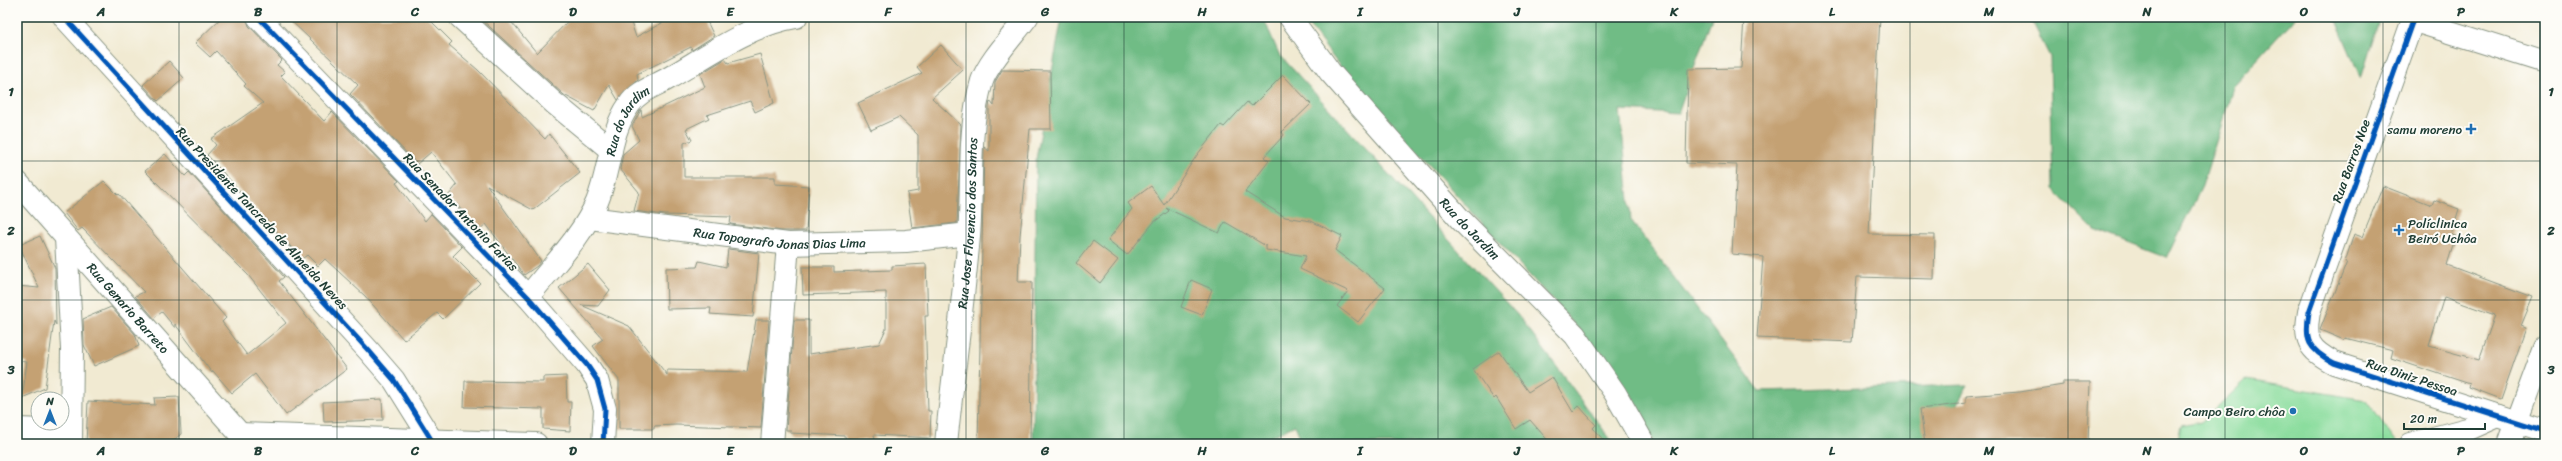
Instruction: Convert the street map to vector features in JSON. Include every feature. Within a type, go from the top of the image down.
[{"type":"street","name":"Rua Presidente Tancredo de Almeida Neves","points":[[64,17],[369,351],[394,380],[434,443]]},
{"type":"street","name":"Rua Senador Antonio Farias","points":[[258,17],[528,297],[587,364],[597,380],[605,409],[603,444]]},
{"type":"street","points":[[460,17],[554,103],[611,150]]},
{"type":"street","name":"Rua do Jardim","points":[[528,297],[590,218],[606,177],[611,150],[624,112],[641,93],[714,50],[778,20],[796,17]]},
{"type":"street","name":"Rua Jose Florencio dos Santos","points":[[946,444],[969,234],[972,151],[982,80],[990,67],[1028,17]]},
{"type":"street","name":"Rua do Jardim","points":[[1290,17],[1330,72],[1460,219],[1575,335],[1615,393],[1644,444]]},
{"type":"street","points":[[2413,19],[2545,62]]},
{"type":"street","name":"Rua Barros Noe","points":[[2309,312],[2413,19]]},
{"type":"street","name":"Rua Genario Barreto","points":[[17,182],[240,439]]},
{"type":"street","name":"Rua Topografo Jonas Dias Lima","points":[[590,218],[788,244],[906,241],[969,234]]},
{"type":"street","points":[[17,429],[71,438],[71,336],[66,238]]},
{"type":"street","points":[[772,444],[788,244]]},
{"type":"street","name":"Rua Diniz Pessoa","points":[[2309,312],[2306,327],[2309,343],[2313,350],[2328,360],[2545,431]]},
{"type":"street","points":[[2509,444],[2508,419],[2545,347]]},
{"type":"street","points":[[2411,444],[2508,419]]},
{"type":"street","points":[[240,439],[536,444]]},
{"type":"green space","points":[[1062,17],[1263,17],[1279,54],[1522,320],[1614,444],[1303,444],[1295,425],[1256,444],[1033,444],[1036,159]]},
{"type":"green space","points":[[1303,17],[1712,17],[1678,113],[1620,110],[1631,220],[1759,391],[1968,385],[1933,444],[1655,444],[1582,333],[1341,68]]},
{"type":"green space","points":[[2030,17],[2296,17],[2234,85],[2202,186],[2167,258],[2094,230],[2053,189],[2050,57]]},
{"type":"green space","points":[[2335,17],[2380,17],[2361,79]]},
{"type":"green space","name":"Campo Beiro chôa","points":[[2246,380],[2366,400],[2398,444],[2177,444],[2181,426],[2201,422]]},
{"type":"building","points":[[222,17],[246,17],[249,26],[282,60],[277,65],[285,72],[281,76],[324,121],[332,112],[399,181],[396,183],[425,221],[431,214],[462,247],[453,256],[480,283],[443,319],[437,313],[404,340],[365,296],[325,259],[318,266],[307,255],[302,259],[207,155],[216,145],[211,139],[263,103],[244,86],[246,84],[216,51],[210,57],[195,43]]},
{"type":"building","points":[[287,17],[427,17],[452,42],[449,45],[478,70],[545,139],[549,134],[580,173],[533,210],[487,185],[541,261],[537,266],[524,275],[486,224],[480,229],[448,196],[457,185],[431,152],[417,164],[350,94],[358,85]]},
{"type":"building","points":[[479,17],[507,17],[537,53],[572,17],[629,17],[636,37],[673,17],[705,17],[714,36],[692,50],[691,47],[637,74],[638,80],[618,100],[609,85],[594,111],[564,95]]},
{"type":"building","points":[[1744,17],[1880,17],[1869,234],[1935,235],[1934,279],[1857,277],[1852,342],[1757,338],[1763,257],[1732,254],[1737,165],[1686,163],[1688,69],[1741,68]]},
{"type":"building","points":[[941,45],[963,70],[932,98],[961,125],[957,223],[912,228],[907,193],[918,191],[918,135],[899,117],[871,130],[858,103],[922,73],[917,67]]},
{"type":"building","points":[[760,54],[774,103],[755,112],[750,101],[707,115],[709,118],[686,129],[692,140],[684,143],[684,177],[775,177],[775,184],[809,186],[806,231],[782,231],[730,224],[731,217],[665,215],[634,211],[639,192],[620,169],[623,154],[639,140],[632,126],[641,110],[642,117],[705,87],[700,74],[725,59],[728,63]]},
{"type":"building","points":[[169,61],[184,78],[158,101],[143,85]]},
{"type":"building","points":[[1002,70],[1050,71],[1051,129],[1030,129],[1020,236],[1018,282],[1032,282],[1030,444],[978,444],[984,147],[989,151],[989,107],[990,101],[994,106],[995,82]]},
{"type":"building","points":[[1283,75],[1311,104],[1282,132],[1284,135],[1264,157],[1269,161],[1245,192],[1285,217],[1311,221],[1342,236],[1335,250],[1385,288],[1358,322],[1337,306],[1348,291],[1300,269],[1306,256],[1266,250],[1266,246],[1225,222],[1219,233],[1166,208],[1169,211],[1154,222],[1127,255],[1108,240],[1132,209],[1128,203],[1151,186],[1164,205],[1197,155],[1221,125],[1224,127],[1247,102],[1252,106]]},
{"type":"building","points":[[165,154],[185,176],[189,172],[284,277],[279,281],[347,369],[286,415],[255,374],[232,393],[213,371],[212,373],[175,324],[175,328],[162,312],[154,318],[135,296],[144,292],[82,228],[78,231],[64,213],[104,181],[118,195],[119,194],[226,318],[222,322],[247,355],[286,323],[248,275],[145,171]]},
{"type":"building","points":[[2383,186],[2432,205],[2434,200],[2459,209],[2451,235],[2456,236],[2447,265],[2533,297],[2521,326],[2526,328],[2501,399],[2469,387],[2470,384],[2391,358],[2393,350],[2345,338],[2344,340],[2320,330],[2347,262],[2345,262],[2354,234],[2362,237]],"holes":[[[2444,297],[2495,315],[2479,360],[2429,346]]]},
{"type":"building","points":[[40,236],[55,268],[56,325],[54,321],[45,388],[38,391],[30,391],[30,395],[22,398],[27,362],[17,361],[17,286],[39,288],[19,245]]},
{"type":"building","points":[[1093,241],[1118,260],[1100,283],[1076,263]]},
{"type":"building","points":[[728,249],[759,253],[753,317],[710,314],[711,308],[667,309],[666,268],[697,267],[699,261],[726,267]]},
{"type":"building","points":[[588,264],[610,290],[598,306],[581,305],[629,326],[667,375],[667,370],[747,372],[756,320],[769,320],[761,428],[676,425],[654,426],[654,429],[619,429],[619,380],[593,346],[603,339],[559,288]]},
{"type":"building","points":[[926,264],[928,316],[925,316],[928,411],[931,411],[930,438],[874,435],[875,439],[846,442],[845,436],[790,433],[790,430],[786,430],[794,320],[809,320],[809,354],[879,344],[886,329],[886,292],[803,295],[802,267],[834,267],[834,272],[892,270],[892,266]]},
{"type":"building","points":[[1191,280],[1212,289],[1202,315],[1181,307]]},
{"type":"building","points":[[111,307],[135,334],[139,346],[94,366],[84,345],[83,319]]},
{"type":"building","points":[[1499,351],[1528,392],[1552,377],[1573,412],[1579,406],[1596,425],[1593,428],[1607,444],[1551,444],[1530,420],[1516,429],[1496,397],[1494,399],[1473,369]]},
{"type":"building","points":[[566,376],[567,402],[571,402],[570,431],[543,429],[543,409],[464,407],[465,381],[543,382],[543,377]]},
{"type":"building","points":[[2063,382],[2090,382],[2088,444],[2056,442],[1925,444],[1920,409],[1966,403],[1966,396],[2020,392],[2063,385]]},
{"type":"building","points":[[179,397],[181,434],[169,444],[86,444],[88,401],[155,405],[154,398]]},
{"type":"building","points":[[382,399],[383,420],[324,422],[323,402]]},
{"type":"cycle path","points":[[64,17],[369,351],[394,380],[434,444]]},
{"type":"cycle path","points":[[258,17],[528,297],[587,365],[597,380],[605,409],[603,444]]},
{"type":"cycle path","points":[[2414,17],[2309,312],[2307,330],[2308,337],[2313,348],[2334,363],[2545,431]]},
{"type":"place","name":"samu moreno","points":[[2471,129]]},
{"type":"place","name":"Políclinica Beiró Uchôa","points":[[2399,230]]},
{"type":"place","name":"Campo Beiro chôa","points":[[2293,411]]}]
